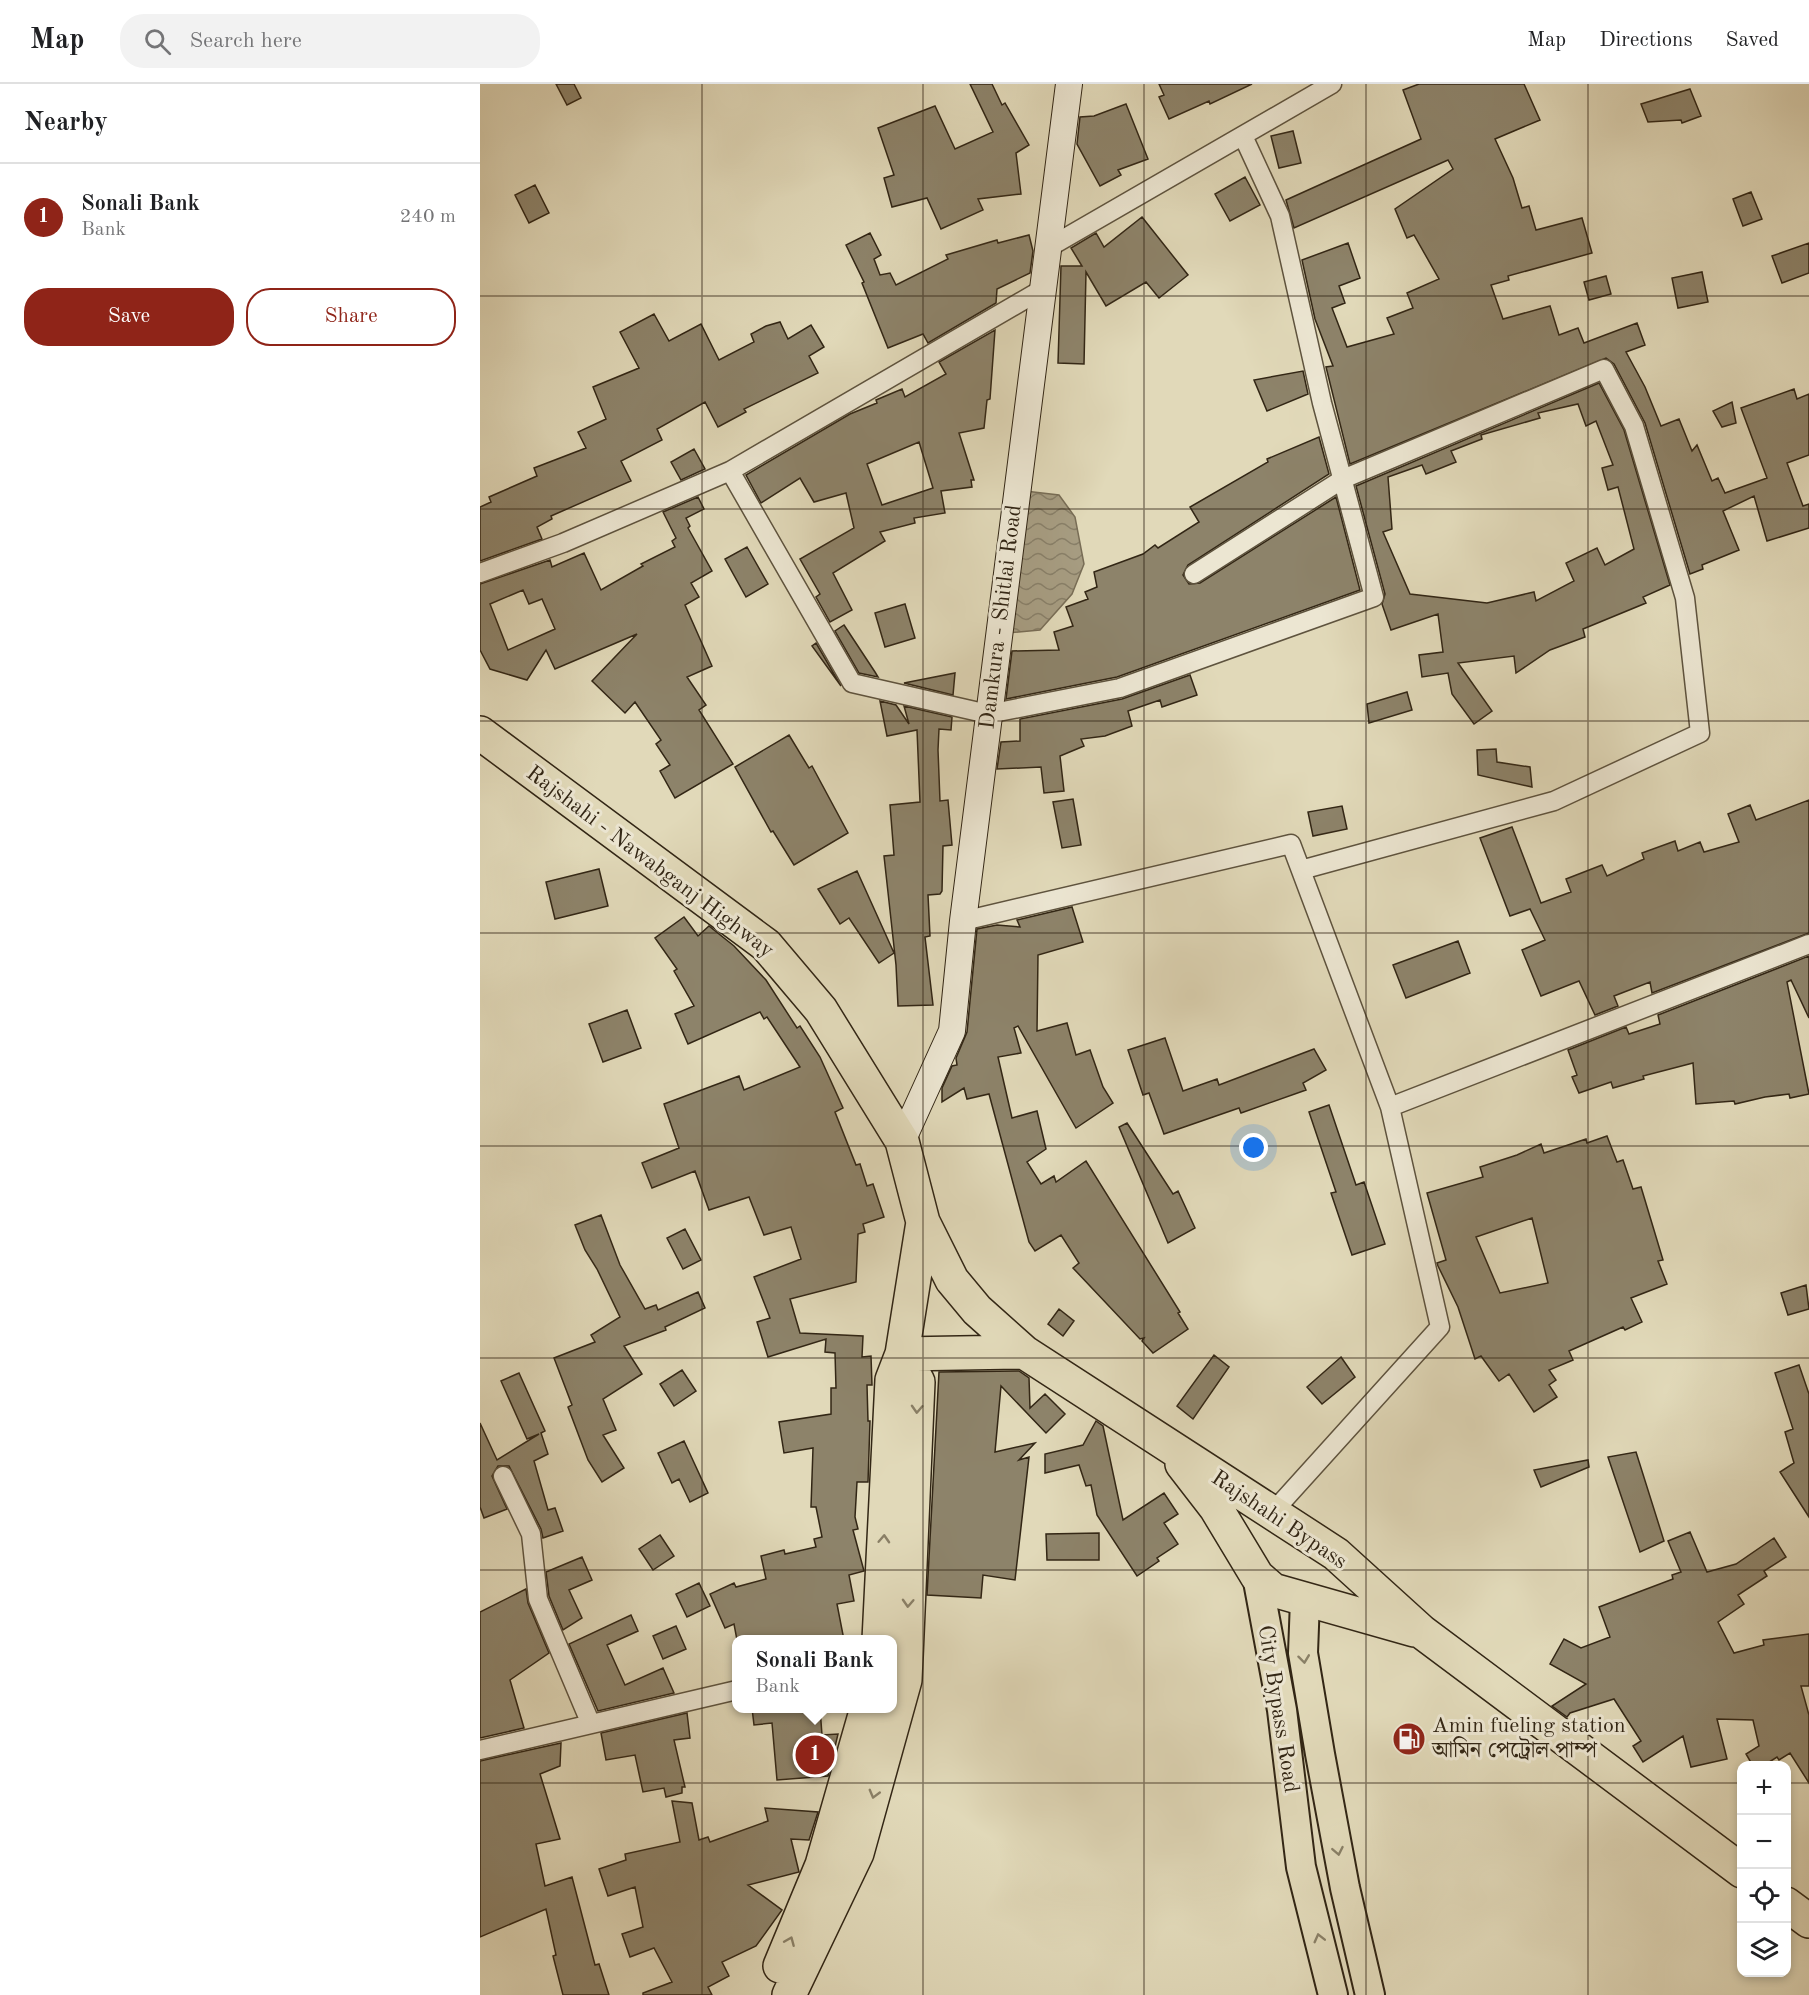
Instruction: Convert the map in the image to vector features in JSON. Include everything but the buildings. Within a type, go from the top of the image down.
[{"type":"highway","name":"Rajshahi - Nawabganj Highway","points":[[480,733],[766,945],[821,1010],[902,1141],[922,1222]]},
{"type":"highway","name":"Rajshahi Bypass","points":[[922,1222],[952,1280],[977,1310],[1024,1352],[1336,1554],[1422,1632],[1739,1869]]},
{"type":"highway","points":[[879,1635],[891,1380],[903,1354],[922,1222]]},
{"type":"highway","points":[[903,1354],[1024,1352]]},
{"type":"highway","points":[[897,1709],[905,1680],[918,1382],[903,1354]]},
{"type":"highway","name":"City Bypass Road","points":[[1168,1446],[1216,1508],[1257,1576]]},
{"type":"highway","points":[[1305,1600],[1336,1554]]},
{"type":"highway","points":[[1257,1576],[1273,1590],[1422,1632]]},
{"type":"highway","points":[[767,1995],[822,1866],[866,1713]]},
{"type":"highway","points":[[789,1995],[857,1853],[896,1713]]},
{"type":"highway","points":[[1791,1908],[1809,1921]]},
{"type":"main road","name":"City Bypass Road","points":[[1257,1576],[1282,1710],[1301,1867],[1333,1995]]},
{"type":"main road","points":[[1305,1600],[1303,1653],[1314,1720],[1346,1888],[1370,1995]]},
{"type":"street","name":"Damkura - Shitlai Road","points":[[902,1141],[952,1031],[988,714],[1069,84]]},
{"type":"street","points":[[1046,249],[1332,84]]},
{"type":"street","points":[[730,471],[852,683],[988,714],[1120,688],[1374,597],[1322,404],[1280,216],[1243,136]]},
{"type":"street","points":[[480,573],[563,543],[730,471],[1041,290]]},
{"type":"street","points":[[1194,574],[1343,479],[1605,369],[1634,426],[1685,598],[1700,733],[1554,801],[1301,870]]},
{"type":"street","points":[[963,921],[1291,844],[1390,1107],[1440,1328],[1271,1514]]},
{"type":"street","points":[[1390,1107],[1809,944]]},
{"type":"street","points":[[503,1476],[531,1534],[538,1599],[590,1722]]},
{"type":"street","points":[[480,1750],[590,1722],[732,1691]]},
{"type":"water","points":[[1025,491],[1059,495],[1075,517],[1084,564],[1072,594],[1040,630],[1007,633]]},
{"type":"place","name":"Amin fueling station আমিন পেট্রোল পাম্প","points":[[1409,1739]]},
{"type":"place","name":"Sonali Bank","points":[[815,1755]]}]
